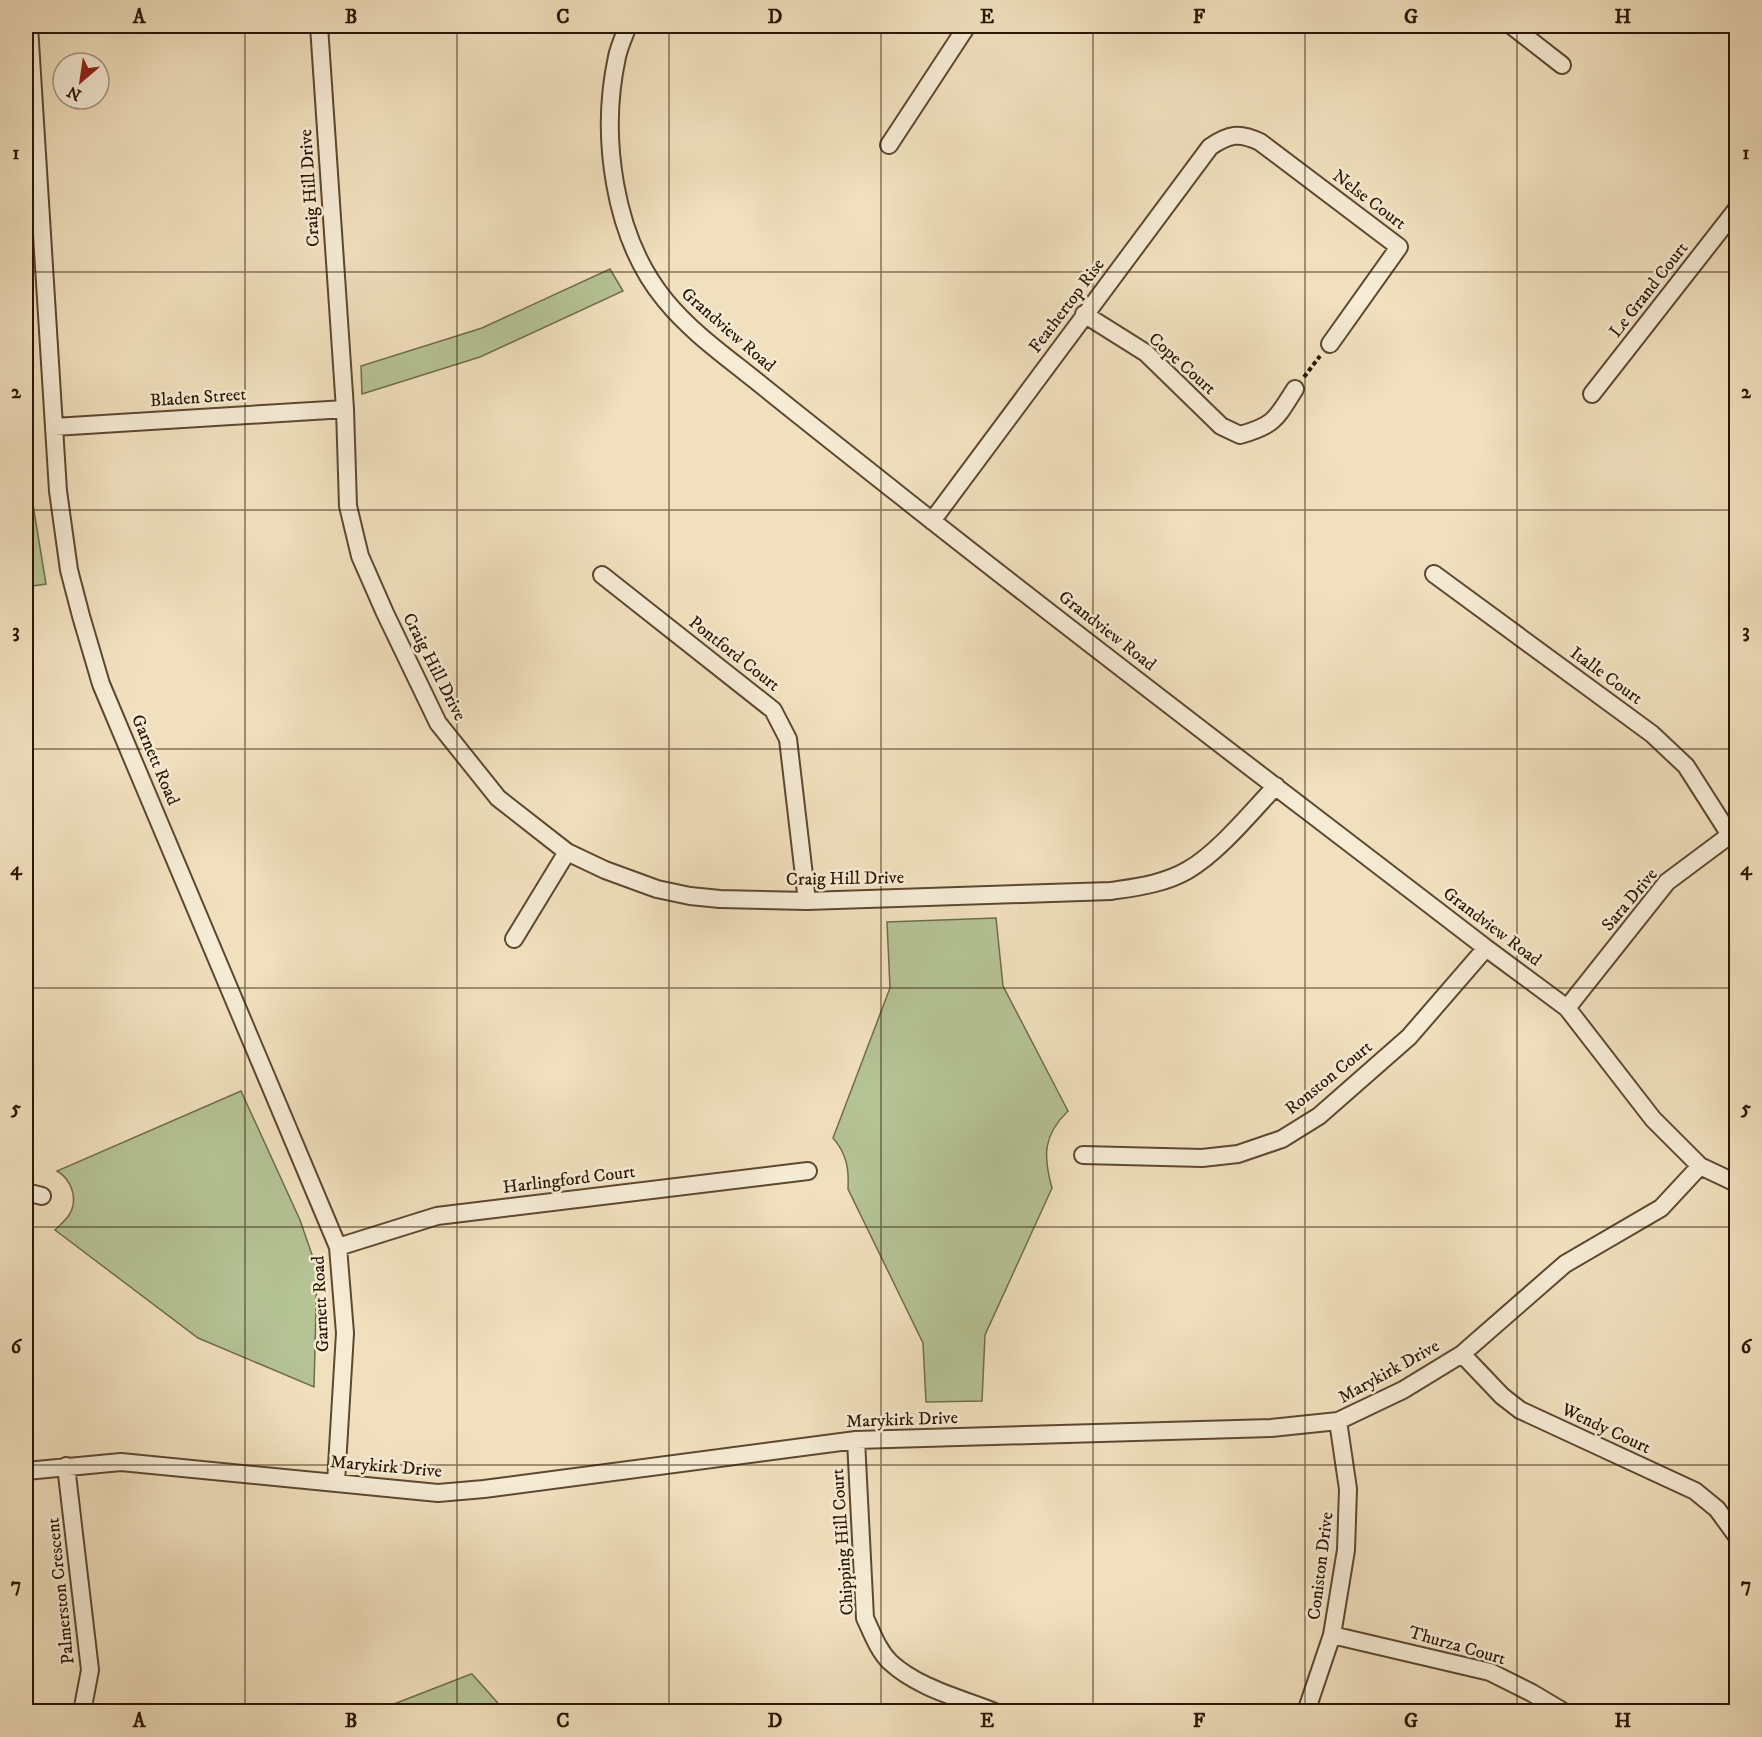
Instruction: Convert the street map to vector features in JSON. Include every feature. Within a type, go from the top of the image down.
[{"type":"street","name":"Garnett Road","points":[[29,26],[58,491],[69,570],[102,684],[338,1247],[345,1333],[336,1482]]},
{"type":"street","name":"Craig Hill Drive","points":[[319,26],[345,409],[348,506],[360,556],[438,723],[498,798],[567,852],[605,870],[657,890],[720,899],[807,901],[1111,891],[1151,885],[1188,870],[1215,849],[1276,786]]},
{"type":"street","name":"Grandview Road","points":[[628,26],[617,56],[612,94],[610,135],[613,171],[622,213],[638,257],[664,300],[701,337],[932,521],[1567,1008],[1653,1119],[1700,1166],[1737,1183]]},
{"type":"street","points":[[889,145],[967,26]]},
{"type":"street","points":[[1512,26],[1562,65]]},
{"type":"street","name":"Feathertop Rise","points":[[932,521],[1210,147],[1233,135],[1247,136]]},
{"type":"street","name":"Nelse Court","points":[[1247,136],[1260,142],[1399,247],[1330,344]]},
{"type":"street","name":"Le Grand Court","points":[[1592,394],[1737,210]]},
{"type":"street","name":"Cope Court","points":[[1084,314],[1146,353],[1221,426],[1240,435],[1258,430],[1276,420],[1295,389]]},
{"type":"street","name":"Bladen Street","points":[[54,427],[345,409]]},
{"type":"street","name":"Pontford Court","points":[[602,574],[773,711],[788,739],[807,901]]},
{"type":"street","name":"Italle Court","points":[[1434,574],[1652,734],[1686,766],[1733,834]]},
{"type":"street","name":"Sara Drive","points":[[1567,1008],[1667,882],[1733,834]]},
{"type":"street","points":[[514,939],[567,852]]},
{"type":"street","name":"Ronston Court","points":[[1083,1155],[1202,1158],[1238,1154],[1281,1139],[1319,1116],[1409,1037],[1486,948]]},
{"type":"street","name":"Marykirk Drive","points":[[26,1471],[121,1462],[438,1492],[461,1491],[856,1440],[1271,1428],[1338,1422],[1403,1390],[1462,1354],[1564,1264],[1661,1208],[1700,1166]]},
{"type":"street","name":"Harlingford Court","points":[[338,1247],[437,1216],[808,1171]]},
{"type":"street","points":[[26,1191],[42,1196]]},
{"type":"street","name":"Wendy Court","points":[[1462,1354],[1502,1396],[1520,1410],[1695,1491],[1717,1509],[1737,1535]]},
{"type":"street","name":"Coniston Drive","points":[[1306,1712],[1332,1635],[1346,1550],[1348,1489],[1338,1422]]},
{"type":"street","name":"Chipping Hill Court","points":[[856,1440],[865,1618],[875,1642],[889,1661],[914,1680],[995,1712]]},
{"type":"street","name":"Palmerston Crescent","points":[[66,1466],[90,1670],[82,1712]]},
{"type":"street","name":"Thurza Court","points":[[1332,1635],[1490,1672],[1564,1712]]},
{"type":"path","points":[[1295,389],[1330,344]]},
{"type":"green space","points":[[610,269],[623,291],[480,357],[362,394],[361,366],[482,328]]},
{"type":"green space","points":[[26,462],[46,584],[26,587]]},
{"type":"green space","points":[[996,918],[1003,986],[1068,1111],[1054,1129],[1047,1146],[1047,1166],[1052,1188],[985,1335],[982,1401],[926,1402],[923,1343],[848,1189],[846,1162],[833,1138],[890,988],[887,922]]},
{"type":"green space","points":[[241,1091],[300,1220],[317,1269],[314,1387],[198,1338],[55,1230],[69,1215],[73,1202],[70,1184],[57,1171]]},
{"type":"green space","points":[[471,1674],[505,1711],[376,1711]]}]
